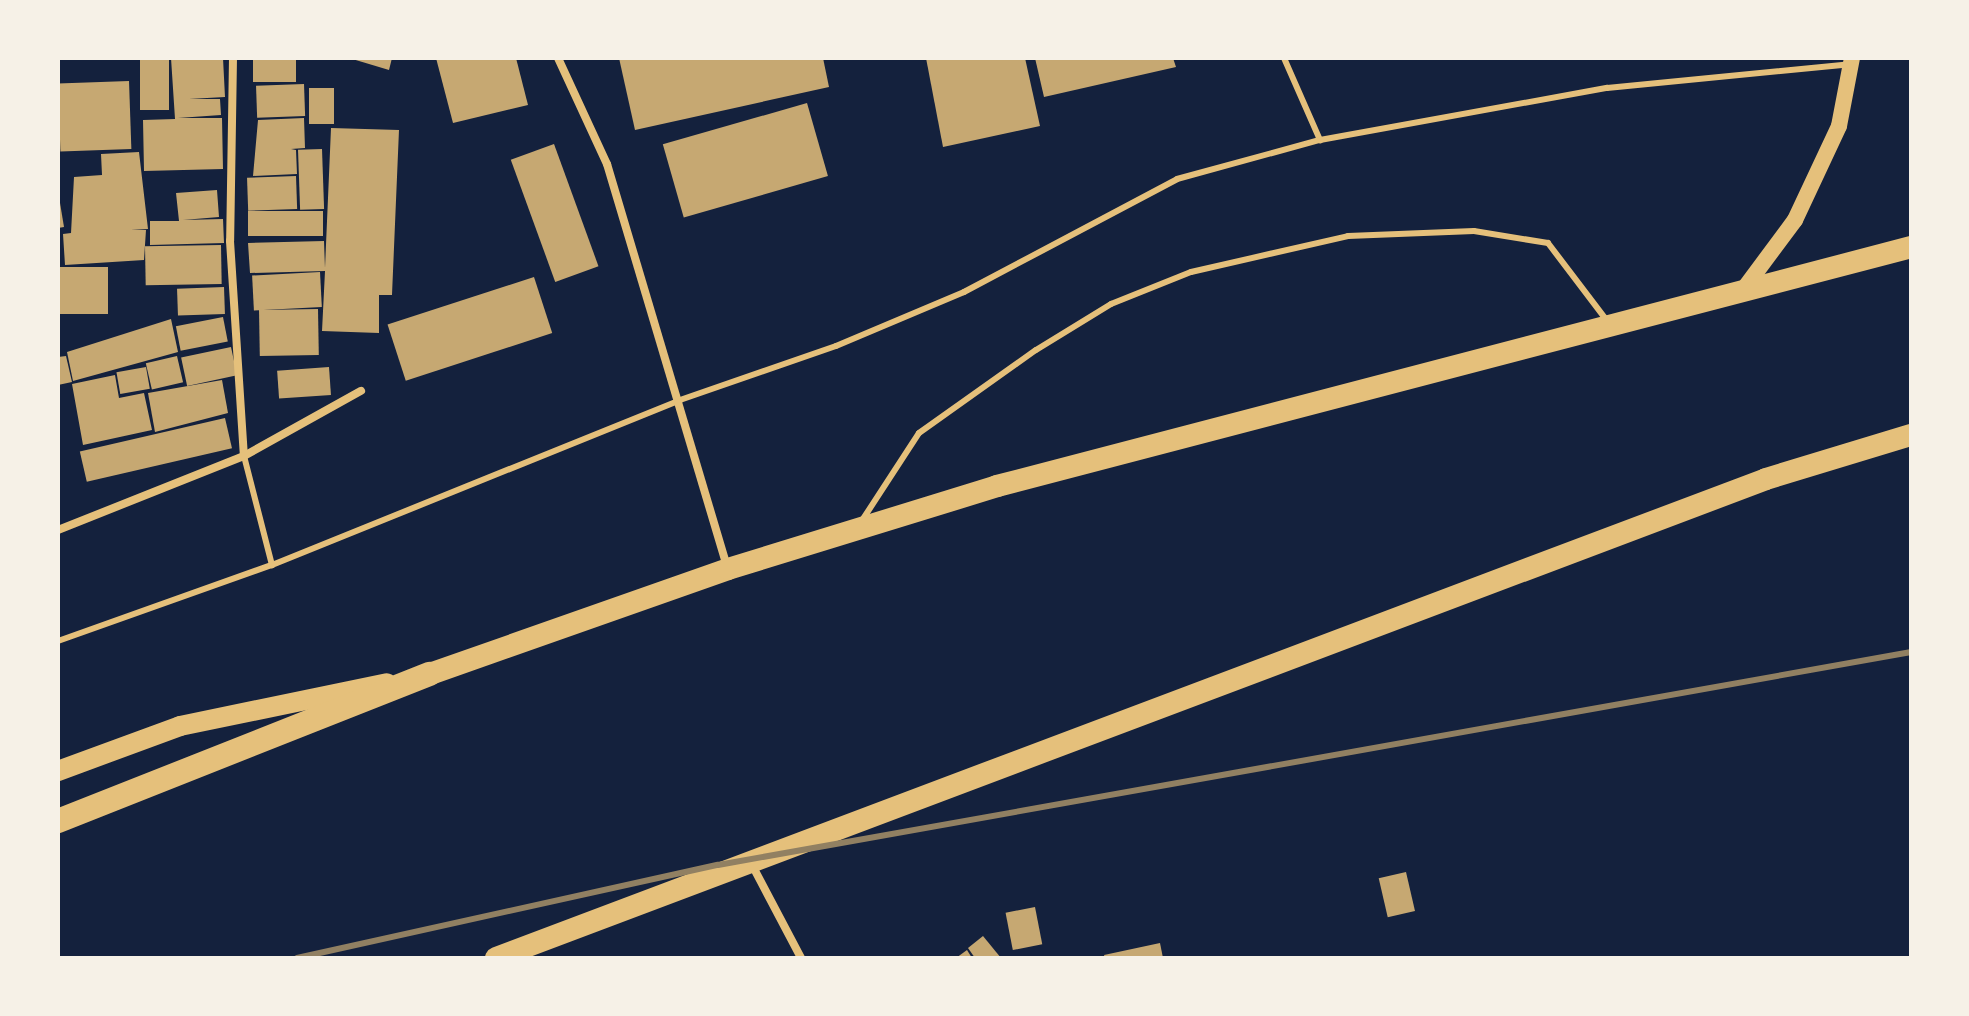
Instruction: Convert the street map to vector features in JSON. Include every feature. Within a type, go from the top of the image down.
[{"type":"highway","points":[[58,821],[430,674],[728,569],[854,533],[1012,482],[1911,247]]},
{"type":"highway","points":[[496,958],[1766,479],[1911,435]]},
{"type":"main road","points":[[1740,294],[1795,220],[1839,126],[1852,61]]},
{"type":"main road","points":[[58,771],[180,726],[430,674]]},
{"type":"street","points":[[233,58],[230,241],[244,456]]},
{"type":"street","points":[[558,58],[607,164],[728,569]]},
{"type":"street","points":[[58,530],[244,456],[361,391]]},
{"type":"street","points":[[750,861],[801,958]]},
{"type":"lane","points":[[1284,58],[1320,140]]},
{"type":"lane","points":[[58,641],[272,565],[680,400],[836,346],[964,292],[1177,179],[1320,140],[1607,88],[1852,61]]},
{"type":"lane","points":[[854,533],[919,433],[1036,350],[1111,304],[1191,272],[1348,236],[1474,231],[1548,243],[1610,325]]},
{"type":"lane","points":[[244,456],[272,565]]},
{"type":"building","points":[[140,58],[169,58],[169,110],[140,110]]},
{"type":"building","points":[[171,58],[223,58],[225,97],[189,99],[220,99],[221,115],[178,118],[222,118],[223,169],[144,171],[143,120],[175,119]]},
{"type":"building","points":[[253,58],[296,58],[296,82],[253,82]]},
{"type":"building","points":[[349,58],[392,58],[389,70]]},
{"type":"building","points":[[436,58],[516,58],[528,105],[453,123]]},
{"type":"building","points":[[619,58],[823,58],[829,87],[635,130]]},
{"type":"building","points":[[926,58],[1025,58],[1040,126],[943,147]]},
{"type":"building","points":[[1035,58],[1173,58],[1176,67],[1044,97]]},
{"type":"building","points":[[129,81],[131,149],[60,151],[58,83]]},
{"type":"building","points":[[304,84],[305,116],[257,118],[256,86]]},
{"type":"building","points":[[309,88],[334,88],[334,124],[309,124]]},
{"type":"building","points":[[807,103],[828,176],[684,217],[663,144]]},
{"type":"building","points":[[304,118],[305,148],[291,149],[296,150],[297,174],[253,176],[258,120]]},
{"type":"building","points":[[331,128],[399,130],[392,295],[379,295],[379,333],[322,331],[325,271],[250,273],[248,243],[324,241],[325,268]]},
{"type":"building","points":[[554,144],[598,266],[555,282],[511,160]]},
{"type":"building","points":[[322,149],[324,209],[300,210],[298,150]]},
{"type":"building","points":[[139,152],[148,229],[131,230],[146,230],[144,260],[65,265],[63,234],[71,233],[74,177],[102,175],[101,154]]},
{"type":"building","points":[[296,176],[297,209],[248,211],[247,178]]},
{"type":"building","points":[[217,190],[219,217],[183,220],[223,219],[224,243],[150,245],[150,221],[179,221],[176,193]]},
{"type":"building","points":[[58,191],[64,227],[58,228]]},
{"type":"building","points":[[248,211],[323,211],[323,236],[248,236]]},
{"type":"building","points":[[221,245],[222,284],[146,285],[145,246]]},
{"type":"building","points":[[58,267],[108,267],[108,314],[58,314]]},
{"type":"building","points":[[320,272],[322,307],[254,311],[252,276]]},
{"type":"building","points":[[534,277],[552,333],[406,381],[388,325]]},
{"type":"building","points":[[224,287],[225,314],[178,316],[177,289]]},
{"type":"building","points":[[318,309],[319,355],[260,356],[259,310]]},
{"type":"building","points":[[223,317],[228,342],[181,351],[176,326]]},
{"type":"building","points":[[171,319],[178,352],[73,381],[67,352]]},
{"type":"building","points":[[231,347],[237,375],[187,386],[181,358]]},
{"type":"building","points":[[66,356],[72,382],[58,385],[58,357]]},
{"type":"building","points":[[177,356],[183,382],[152,390],[146,363]]},
{"type":"building","points":[[146,367],[150,389],[120,394],[116,372]]},
{"type":"building","points":[[329,367],[331,395],[279,399],[277,371]]},
{"type":"building","points":[[115,375],[119,398],[144,393],[152,430],[83,445],[72,384]]},
{"type":"building","points":[[222,380],[228,413],[155,432],[148,393]]},
{"type":"building","points":[[225,418],[232,448],[87,482],[80,452]]},
{"type":"building","points":[[1406,872],[1415,911],[1388,917],[1379,878]]},
{"type":"building","points":[[1035,907],[1042,944],[1013,950],[1006,913]]},
{"type":"building","points":[[983,936],[1001,958],[975,958],[968,948]]},
{"type":"building","points":[[1160,943],[1163,958],[1105,958],[1104,955]]},
{"type":"building","points":[[967,950],[972,958],[956,958]]},
{"type":"railway","points":[[297,958],[718,865],[1911,652]]}]
